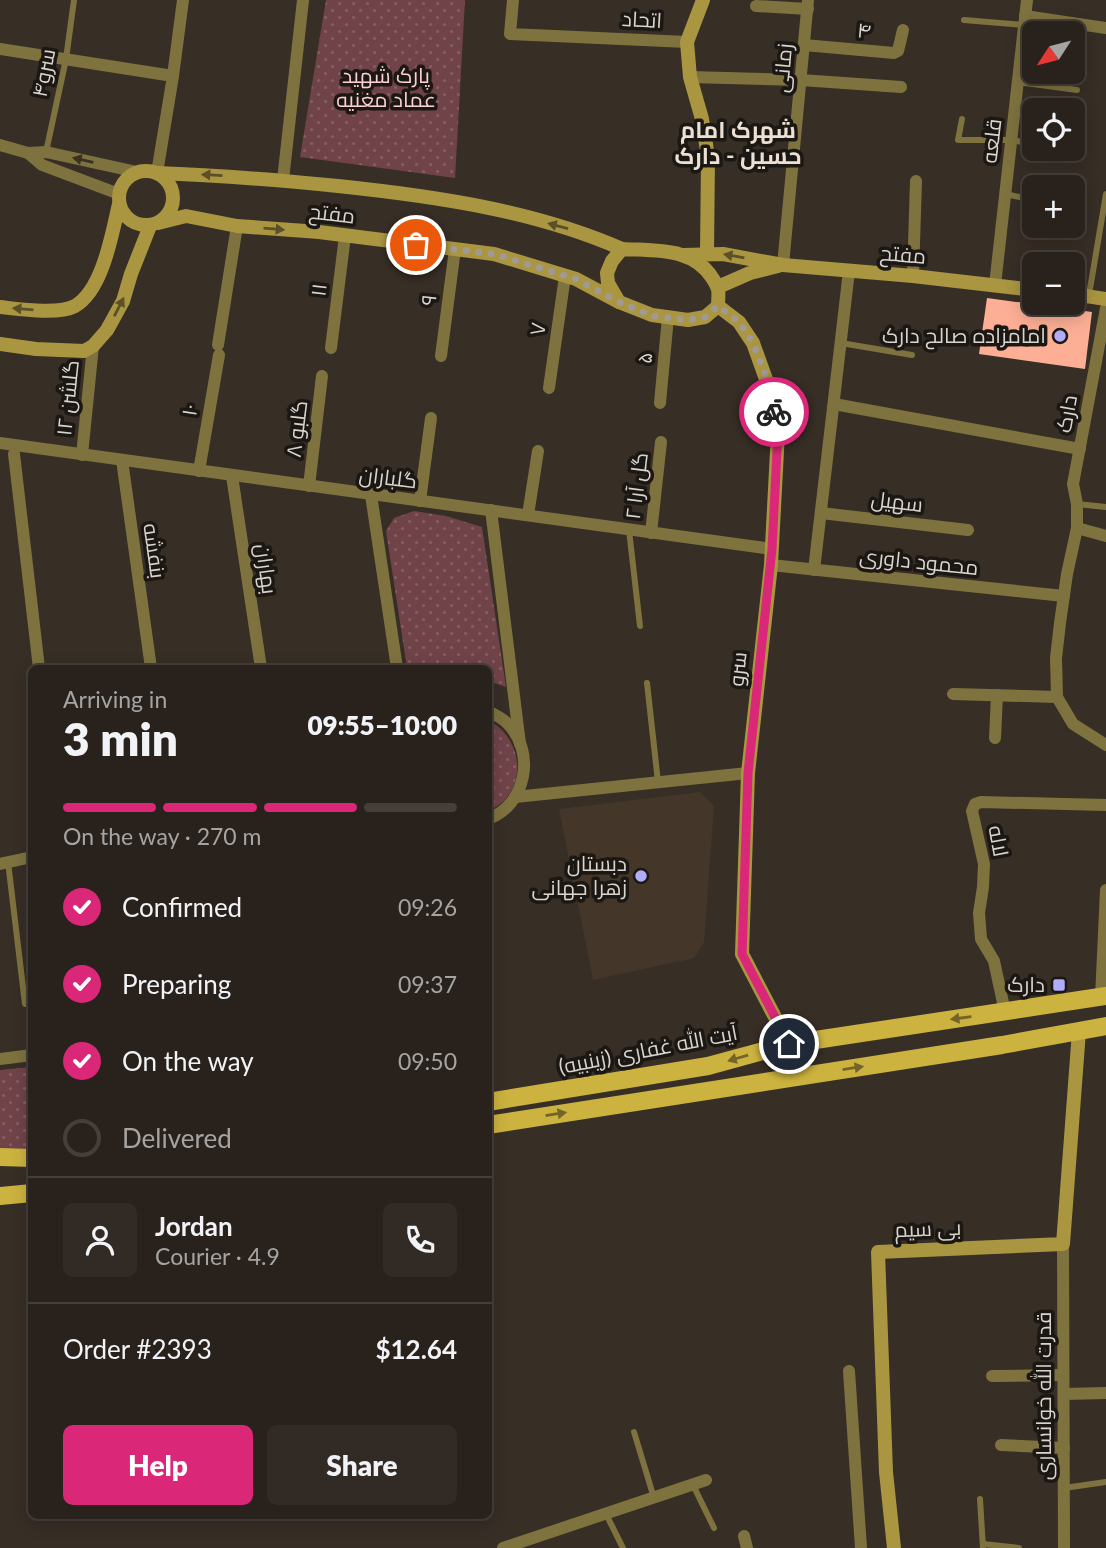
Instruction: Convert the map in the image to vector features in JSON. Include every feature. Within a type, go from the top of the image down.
[{"type":"main road","name":"آیت الله غفاری (زینبیه)","points":[[492,1101],[709,1066],[789,1044],[1103,996]]},
{"type":"main road","points":[[492,1124],[1002,1045],[1106,1026]]},
{"type":"main road","points":[[0,1157],[28,1158]]},
{"type":"main road","points":[[0,1196],[28,1193]]},
{"type":"street","points":[[158,173],[183,0]]},
{"type":"street","points":[[283,180],[303,0]]},
{"type":"street","name":"اتحاد","points":[[513,0],[510,34],[687,42]]},
{"type":"street","points":[[702,0],[687,42],[690,77],[702,119],[708,157],[708,254]]},
{"type":"street","name":"قلعه","points":[[995,285],[1027,0]]},
{"type":"street","points":[[756,6],[808,5]]},
{"type":"street","name":"زمانی","points":[[783,265],[808,5]]},
{"type":"street","points":[[1025,20],[1106,28]]},
{"type":"street","name":"۴","points":[[804,45],[894,53],[898,51],[903,30]]},
{"type":"street","points":[[0,49],[173,76]]},
{"type":"street","points":[[690,77],[801,80],[901,87]]},
{"type":"street","points":[[0,145],[28,153],[46,152],[137,172],[158,173],[169,183],[173,198],[169,213],[154,224],[131,274],[123,301],[107,330],[93,346],[84,351],[0,344]]},
{"type":"street","points":[[28,153],[42,165],[119,199]]},
{"type":"street","points":[[0,307],[52,311],[75,306],[92,289],[105,260],[125,180],[137,172]]},
{"type":"street","name":"مفتح","points":[[158,173],[283,180],[439,199],[510,213],[584,233],[622,249]]},
{"type":"street","points":[[913,276],[916,181]]},
{"type":"street","points":[[119,199],[121,212],[134,223],[154,224]]},
{"type":"street","name":"مفتح","points":[[154,224],[186,216],[237,226],[494,254],[576,279],[619,302]]},
{"type":"street","name":"۱۰","points":[[199,471],[237,226]]},
{"type":"street","name":"۱۱","points":[[331,348],[345,236]]},
{"type":"street","name":"۹","points":[[441,356],[455,249]]},
{"type":"street","points":[[622,249],[684,255],[698,261],[718,287],[718,306],[705,317],[688,320],[652,316],[619,302],[608,283],[607,273],[611,261],[622,249]]},
{"type":"street","name":"مفتح","points":[[684,255],[723,254],[783,265],[1022,288]]},
{"type":"street","points":[[718,287],[750,273],[783,265]]},
{"type":"street","points":[[814,570],[849,271]]},
{"type":"street","name":"۷","points":[[549,388],[565,276]]},
{"type":"street","points":[[1085,296],[1106,299]]},
{"type":"street","name":"سرو","points":[[718,306],[739,322],[753,343],[772,396],[778,432],[771,565],[748,773],[742,954],[789,1044]]},
{"type":"street","name":"دارک","points":[[1057,697],[1056,658],[1077,528],[1077,504],[1073,484],[1100,378],[1106,308]]},
{"type":"street","name":"۵","points":[[660,403],[668,317]]},
{"type":"street","name":"گلشن ۱۲","points":[[82,455],[93,346]]},
{"type":"street","name":"گلبو ۸","points":[[309,486],[322,376]]},
{"type":"street","points":[[834,404],[1080,449]]},
{"type":"street","points":[[420,501],[431,418]]},
{"type":"street","name":"گل آرا ۲","points":[[651,533],[662,442]]},
{"type":"street","name":"گلباران","points":[[0,443],[772,549]]},
{"type":"street","points":[[0,458],[47,450]]},
{"type":"street","points":[[528,515],[538,451]]},
{"type":"street","points":[[14,454],[38,665]]},
{"type":"street","name":"بنفشه","points":[[122,460],[151,665]]},
{"type":"street","name":"بهاران","points":[[232,476],[261,665]]},
{"type":"street","points":[[371,495],[397,665]]},
{"type":"street","points":[[491,510],[520,744]]},
{"type":"street","name":"سهیل","points":[[821,513],[968,530]]},
{"type":"street","points":[[1077,528],[1106,536]]},
{"type":"street","name":"محمود داوری","points":[[771,565],[1064,596]]},
{"type":"street","points":[[953,694],[1057,697],[1073,724],[1106,745]]},
{"type":"street","points":[[995,738],[997,695]]},
{"type":"street","points":[[492,714],[507,723],[518,737],[524,755],[524,774],[519,791],[508,807],[492,817]]},
{"type":"street","points":[[515,797],[748,773]]},
{"type":"street","name":"لاله","points":[[1005,1012],[995,961],[981,939],[979,913],[984,887],[984,864],[972,811],[975,804],[1106,805]]},
{"type":"street","points":[[4,863],[28,858]]},
{"type":"street","points":[[1103,996],[1106,890]]},
{"type":"street","points":[[1063,1244],[1079,1031]]},
{"type":"street","points":[[0,1059],[28,1056]]},
{"type":"street","name":"قدرت الله خوانساری","points":[[1063,1244],[1064,1548]]},
{"type":"street","name":"بی سیم","points":[[894,1548],[886,1472],[878,1252],[1063,1244]]},
{"type":"street","points":[[849,1371],[861,1548]]},
{"type":"street","points":[[992,1376],[1063,1375]]},
{"type":"street","points":[[1064,1394],[1106,1393]]},
{"type":"street","points":[[1001,1445],[1064,1448]]},
{"type":"street","points":[[503,1548],[706,1480]]},
{"type":"lane","name":"سرو۴","points":[[46,152],[66,59],[74,0]]},
{"type":"lane","points":[[964,20],[1025,20]]},
{"type":"lane","points":[[1017,82],[1077,90]]},
{"type":"lane","points":[[962,119],[958,140],[1022,142]]},
{"type":"lane","points":[[1005,194],[1022,198]]},
{"type":"lane","points":[[1089,296],[1106,194]]},
{"type":"lane","points":[[841,343],[912,355]]},
{"type":"lane","points":[[1077,504],[1106,507]]},
{"type":"lane","points":[[629,530],[640,626]]},
{"type":"lane","points":[[647,683],[658,782]]},
{"type":"lane","points":[[4,863],[25,1004]]},
{"type":"lane","points":[[634,1432],[654,1498]]},
{"type":"lane","points":[[1064,1488],[1106,1482]]},
{"type":"lane","points":[[693,1485],[713,1528]]},
{"type":"lane","points":[[980,1499],[983,1546],[1019,1548]]},
{"type":"lane","points":[[606,1514],[623,1548]]},
{"type":"shaded area","name":"دبستان زهرا جهانی","points":[[700,792],[714,806],[704,942],[694,958],[593,980],[559,809]]},
{"type":"green space","name":"پارک شهید عماد مغنیه","points":[[326,0],[465,0],[455,178],[300,157]]},
{"type":"green space","points":[[414,511],[446,516],[482,527],[506,687],[492,682],[492,665],[407,665],[386,531],[394,518]]},
{"type":"green space","points":[[492,723],[509,740],[517,766],[516,780],[501,803],[492,809]]},
{"type":"green space","points":[[28,1067],[28,1158],[0,1157],[0,1070]]},
{"type":"building","points":[[987,298],[1022,303],[1022,315],[1085,315],[1085,311],[1092,312],[1085,369],[979,354]]},
{"type":"way so far","points":[[416,245],[494,254],[576,279],[652,316],[688,320],[705,317],[718,306],[739,322],[753,343],[772,396],[774,412]]},
{"type":"place","name":"امامزاده صالح دارک","points":[[1060,336]]},
{"type":"place","name":"دبستان زهرا جهانی","points":[[641,876]]},
{"type":"place","name":"دارک","points":[[1059,985]]},
{"type":"district","name":"شهرک امام حسین - دارک","points":[[738,143]]},
{"type":"route","points":[[774,412],[778,432],[772,549],[748,773],[742,954],[789,1044]]}]
